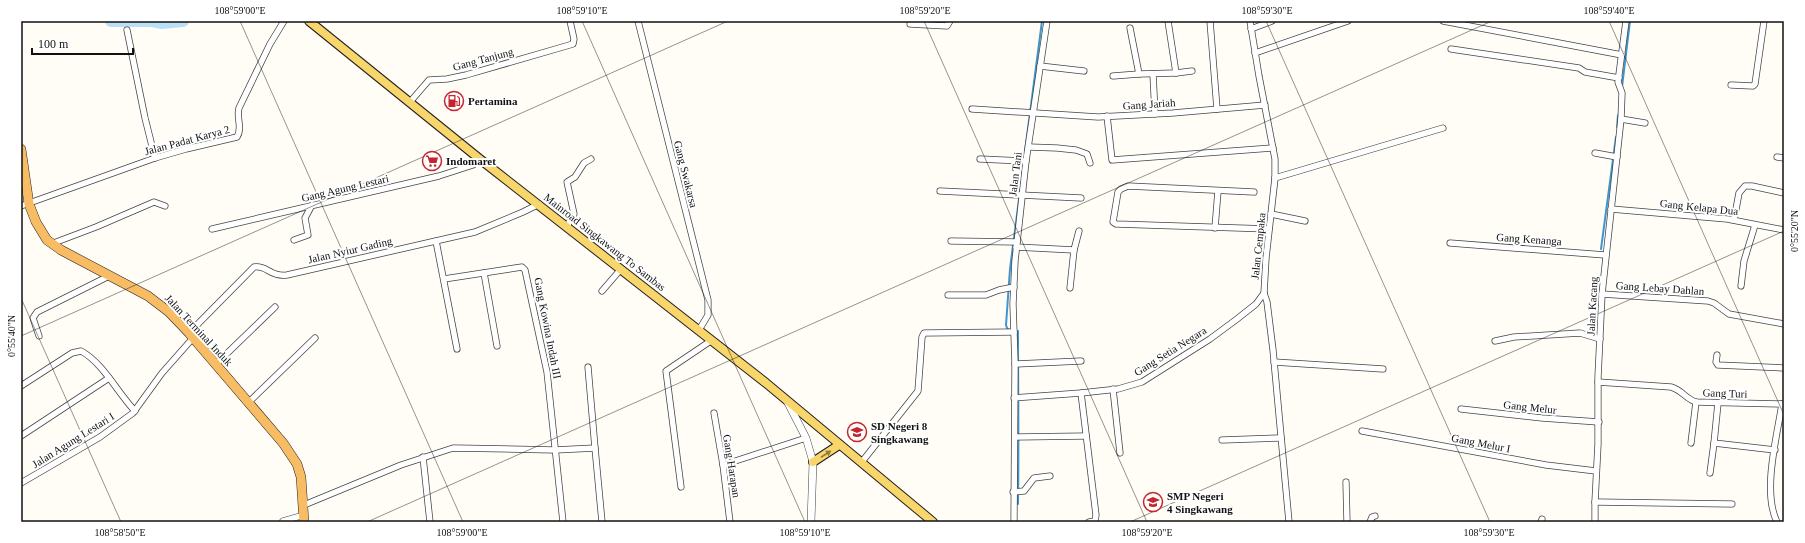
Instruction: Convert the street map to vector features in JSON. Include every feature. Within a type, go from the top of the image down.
[{"type":"highway","name":"Jalan Terminal Induk","points":[[21,149],[25,205],[52,244],[156,302],[169,312],[191,336],[283,443],[297,464],[301,476],[304,519]]},
{"type":"main road","name":"Mainroad Singkawang To Sambas","points":[[309,21],[481,160],[568,224],[621,270],[701,326],[712,340],[787,401]]},
{"type":"main road","points":[[787,401],[933,522]]},
{"type":"main road","points":[[813,462],[839,445]]},
{"type":"street","name":"Jalan Padat Karya 2","points":[[25,205],[155,158],[237,138],[240,129],[237,117],[239,108],[270,44],[284,21]]},
{"type":"street","name":"Gang Tanjung","points":[[410,102],[429,80],[466,74],[573,44],[574,39],[570,21]]},
{"type":"street","name":"Gang Swakarsa","points":[[638,21],[708,300],[708,312],[701,326]]},
{"type":"street","points":[[910,24],[947,26],[950,21]]},
{"type":"street","name":"Jalan Tani","points":[[1014,522],[1017,492],[1016,398],[1015,364],[1011,332],[1019,195],[1024,161],[1029,147],[1030,114],[1040,66],[1047,21]]},
{"type":"street","points":[[1168,21],[1176,73]]},
{"type":"street","points":[[1210,21],[1217,109]]},
{"type":"street","name":"Jalan Cempaka","points":[[1250,21],[1275,159],[1275,178],[1268,230],[1264,293],[1267,302],[1274,362],[1277,439],[1290,522]]},
{"type":"street","points":[[1251,29],[1272,21]]},
{"type":"street","points":[[1255,53],[1348,21]]},
{"type":"street","points":[[1443,21],[1622,54]]},
{"type":"street","name":"Jalan Kacang","points":[[1595,522],[1598,382],[1602,294],[1611,209],[1614,156],[1621,119],[1621,89],[1619,78],[1626,21]]},
{"type":"street","points":[[1731,85],[1753,86],[1755,84],[1764,21]]},
{"type":"street","points":[[1130,28],[1139,74]]},
{"type":"street","points":[[127,30],[145,118],[155,158]]},
{"type":"street","points":[[1451,49],[1579,68],[1585,72],[1619,78]]},
{"type":"street","points":[[1040,66],[1084,71]]},
{"type":"street","points":[[1113,76],[1192,72]]},
{"type":"street","points":[[1153,74],[1155,114]]},
{"type":"street","name":"Gang Jariah","points":[[972,109],[1030,114],[1107,116],[1155,114],[1265,104]]},
{"type":"street","points":[[1107,116],[1112,160],[1273,148]]},
{"type":"street","points":[[1621,119],[1644,123]]},
{"type":"street","points":[[1275,178],[1443,128]]},
{"type":"street","points":[[1029,147],[1076,150],[1087,154],[1090,163]]},
{"type":"street","points":[[1595,153],[1614,156]]},
{"type":"street","points":[[1777,157],[1784,158]]},
{"type":"street","points":[[568,224],[574,216],[567,182],[575,177],[584,163],[591,159]]},
{"type":"street","points":[[980,159],[1024,161]]},
{"type":"street","name":"Gang Agung Lestari","points":[[212,229],[252,221],[312,205],[439,176],[473,165],[481,160]]},
{"type":"street","points":[[1254,192],[1128,186],[1118,192],[1112,218],[1113,222],[1116,224],[1268,230]]},
{"type":"street","points":[[1734,220],[1739,192],[1744,186],[1752,186],[1784,193]]},
{"type":"street","points":[[940,191],[1081,198]]},
{"type":"street","points":[[1215,228],[1218,191]]},
{"type":"street","points":[[52,244],[96,227],[148,204],[154,202],[165,206]]},
{"type":"street","name":"Jalan Nyiur Gading","points":[[191,336],[254,267],[260,267],[275,275],[281,276],[489,228],[539,204]]},
{"type":"street","points":[[294,240],[308,235],[305,218],[312,205]]},
{"type":"street","name":"Gang Kelapa Dua","points":[[1611,209],[1734,220],[1784,230]]},
{"type":"street","points":[[1271,214],[1305,221]]},
{"type":"street","points":[[1741,286],[1744,260],[1755,225]]},
{"type":"street","points":[[1070,288],[1074,250],[1079,231]]},
{"type":"street","points":[[436,241],[456,349]]},
{"type":"street","points":[[951,241],[1016,244],[1074,250]]},
{"type":"street","name":"Gang Kenanga","points":[[1450,243],[1605,255]]},
{"type":"street","name":"Gang Kowina Indah III","points":[[444,279],[522,267],[525,270],[547,372],[555,450]]},
{"type":"street","points":[[602,291],[621,270]]},
{"type":"street","points":[[484,273],[497,346]]},
{"type":"street","points":[[39,336],[33,318],[36,312],[109,276]]},
{"type":"street","points":[[948,295],[986,295],[999,290],[1014,287]]},
{"type":"street","name":"Gang Setia Negara","points":[[1016,398],[1081,393],[1134,385],[1150,378],[1237,319],[1256,304],[1264,293]]},
{"type":"street","name":"Gang Lebay Dahlan","points":[[1602,294],[1708,301],[1714,303],[1730,314],[1784,324]]},
{"type":"street","points":[[216,364],[275,307]]},
{"type":"street","points":[[860,463],[918,391],[922,337],[924,333],[1011,332]]},
{"type":"street","points":[[1495,341],[1514,337],[1580,333],[1600,339]]},
{"type":"street","name":"Jalan Agung Lestari I","points":[[21,483],[100,437],[135,411],[191,336]]},
{"type":"street","points":[[249,402],[315,338]]},
{"type":"street","points":[[681,487],[666,371],[712,340]]},
{"type":"street","points":[[21,386],[77,351],[87,355],[135,411]]},
{"type":"street","points":[[1717,355],[1716,362],[1718,365],[1784,368]]},
{"type":"street","points":[[1015,364],[1081,361]]},
{"type":"street","points":[[1274,362],[1382,369]]},
{"type":"street","points":[[588,367],[602,522]]},
{"type":"street","points":[[21,436],[108,378]]},
{"type":"street","name":"Gang Turi","points":[[1598,382],[1672,387],[1682,391],[1696,402],[1783,404]]},
{"type":"street","points":[[1112,389],[1120,453]]},
{"type":"street","points":[[1081,393],[1096,515],[1095,521],[1089,522]]},
{"type":"street","name":"Mainroad Singkawang To Sambas","points":[[787,401],[806,438],[813,462],[811,522]]},
{"type":"street","points":[[1691,443],[1696,402]]},
{"type":"street","points":[[1710,473],[1718,403]]},
{"type":"street","points":[[1776,522],[1770,503],[1775,450],[1783,404]]},
{"type":"street","name":"Gang Melur","points":[[1461,408],[1529,417],[1598,422]]},
{"type":"street","name":"Gang Harapan","points":[[714,413],[723,465],[730,522]]},
{"type":"street","name":"Gang Melur I","points":[[1362,431],[1546,465],[1596,471]]},
{"type":"street","points":[[1016,437],[1086,436]]},
{"type":"street","points":[[723,465],[806,438]]},
{"type":"street","points":[[1222,440],[1277,439]]},
{"type":"street","points":[[1714,443],[1775,450]]},
{"type":"street","points":[[304,506],[423,457],[453,448],[555,450],[595,448]]},
{"type":"street","points":[[555,450],[562,522]]},
{"type":"street","points":[[423,457],[430,522]]},
{"type":"street","points":[[1017,492],[1028,489],[1033,479],[1050,476]]},
{"type":"street","points":[[1346,482],[1347,522]]},
{"type":"street","points":[[1595,502],[1732,504]]},
{"type":"street","points":[[1370,522],[1372,517],[1375,516]]},
{"type":"street","points":[[283,521],[304,519]]},
{"type":"waterway","points":[[111,21],[152,21],[162,23],[183,21]]},
{"type":"waterway","points":[[1024,159],[1042,21]]},
{"type":"waterway","points":[[1622,87],[1630,21]]},
{"type":"waterway","points":[[1617,127],[1618,115]]},
{"type":"waterway","points":[[1601,249],[1616,137]]},
{"type":"waterway","points":[[1009,330],[1006,325],[1010,269],[1022,176]]},
{"type":"waterway","points":[[1016,331],[1018,331],[1018,504]]},
{"type":"place","name":"Pertamina","points":[[454,101]]},
{"type":"place","name":"Indomaret","points":[[432,161]]},
{"type":"place","name":"SD Negeri 8 Singkawang","points":[[857,432]]},
{"type":"place","name":"SMP Negeri 4 Singkawang","points":[[1153,502]]}]
